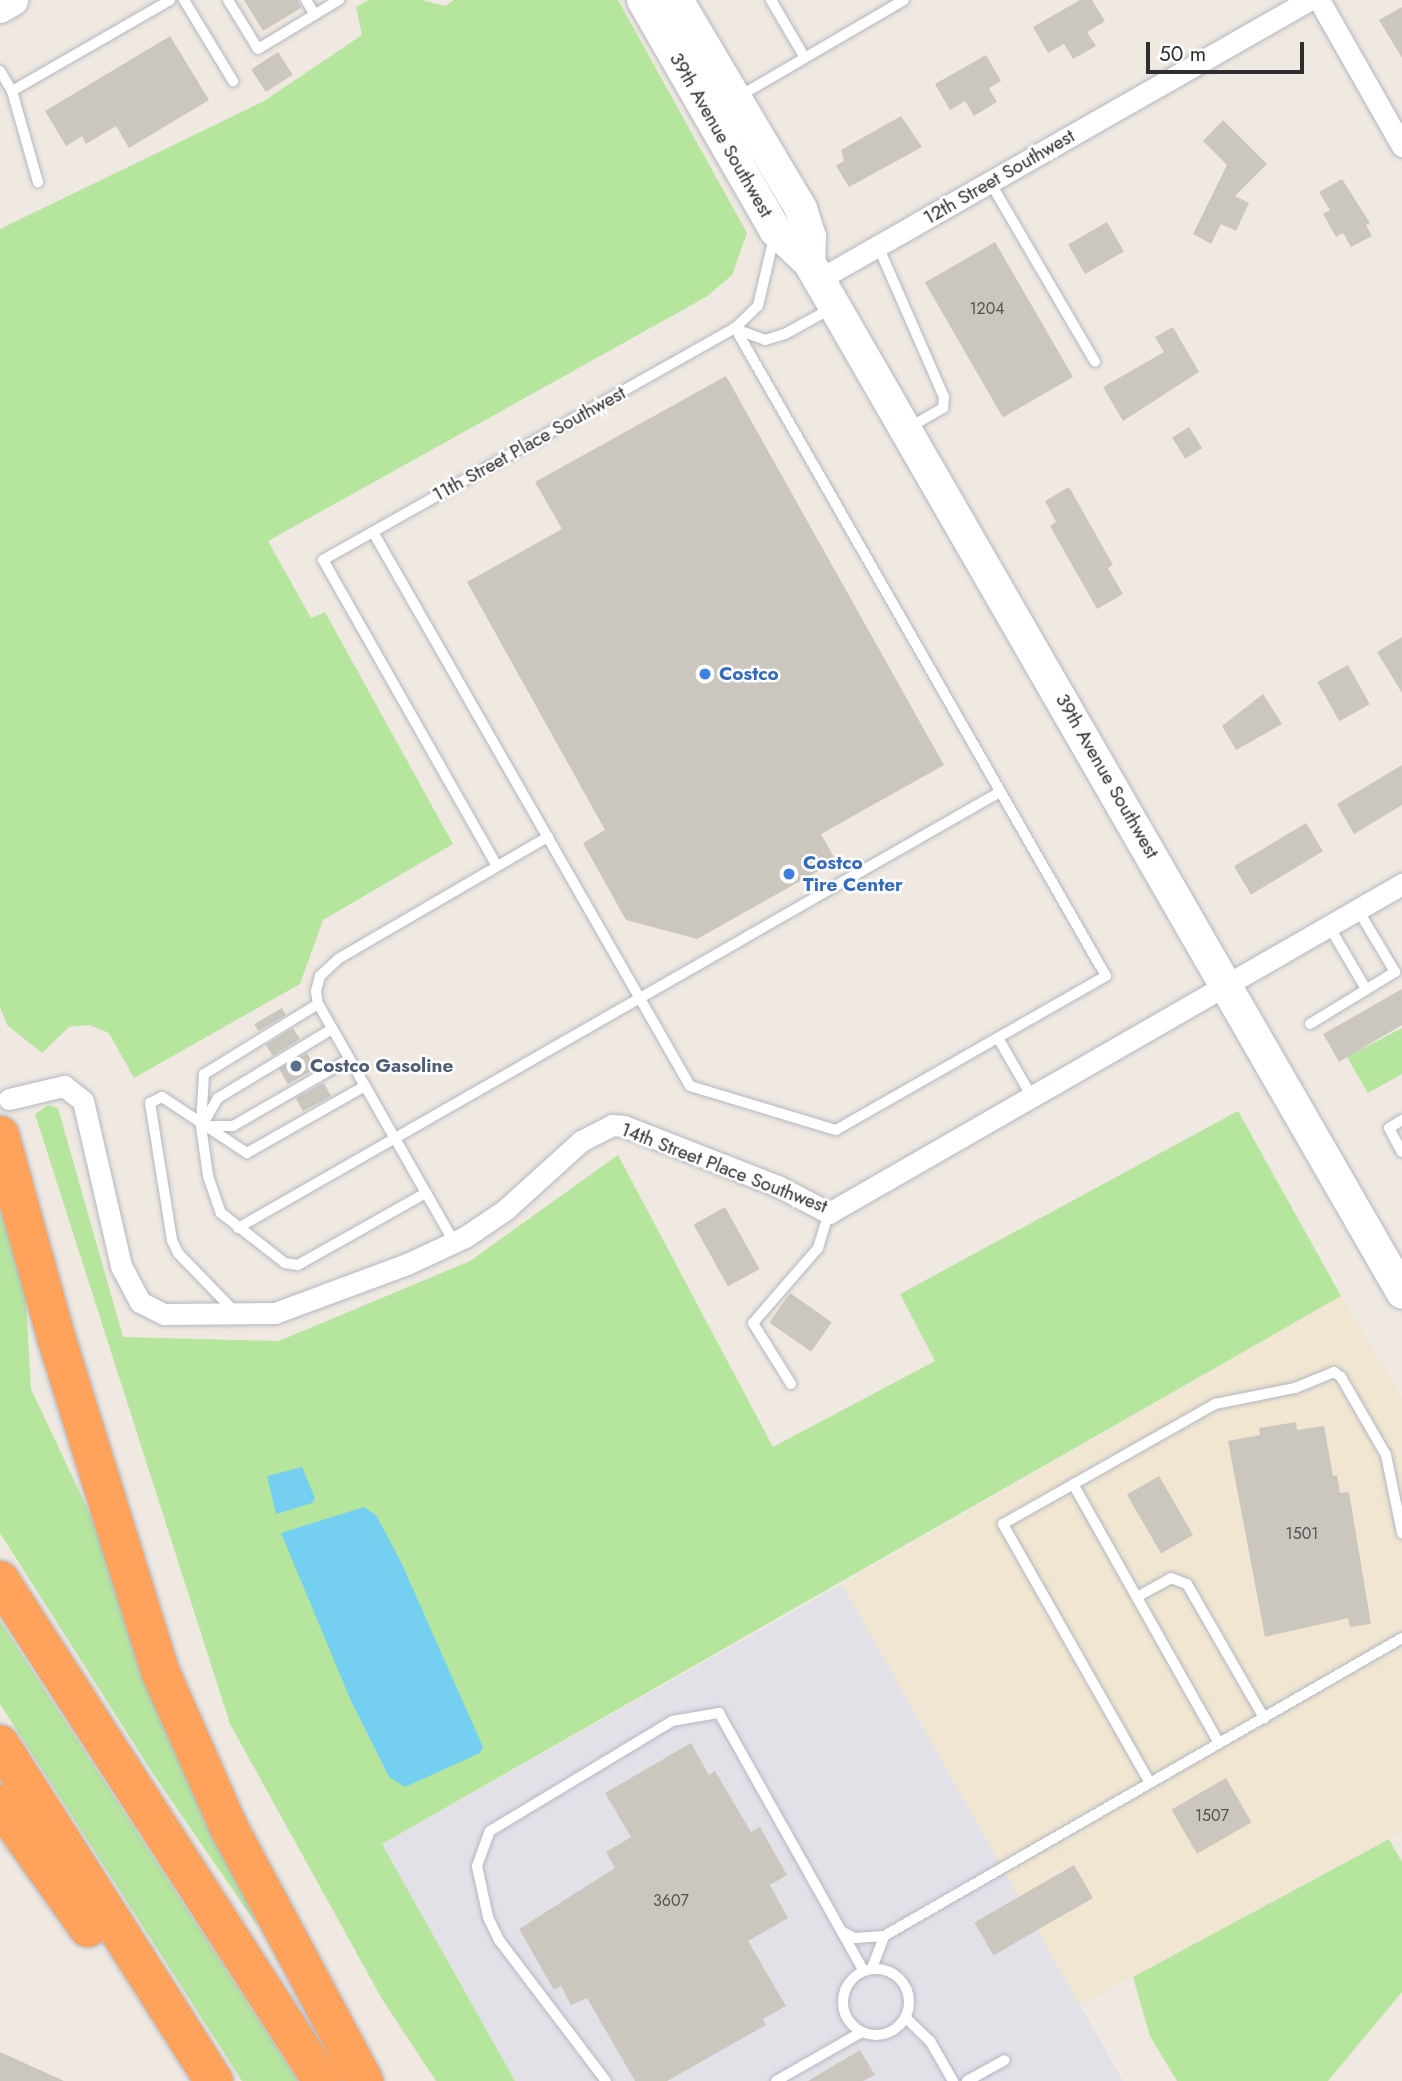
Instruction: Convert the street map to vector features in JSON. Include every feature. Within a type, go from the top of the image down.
[{"type":"highway","points":[[3,1112],[57,1339],[161,1673],[229,1828],[364,2081]]},
{"type":"highway","points":[[0,1580],[322,2081]]},
{"type":"highway","points":[[0,1744],[214,2081]]},
{"type":"highway","points":[[0,1804],[195,2081]]},
{"type":"main road","points":[[0,7],[12,0]]},
{"type":"main road","name":"39th Avenue Southwest","points":[[643,0],[775,230],[814,271],[904,431],[1228,985],[1402,1292]]},
{"type":"main road","name":"39th Avenue Southwest","points":[[677,0],[801,209],[810,237],[814,271]]},
{"type":"street","name":"12th Street Southwest","points":[[814,271],[878,246],[1309,0]]},
{"type":"street","points":[[1319,0],[1402,146]]},
{"type":"street","name":"14th Street Place Southwest","points":[[3,1112],[64,1086],[83,1101],[121,1266],[139,1302],[164,1314],[238,1316],[291,1308],[454,1242],[505,1210],[581,1141],[611,1125],[624,1126],[778,1186],[829,1213],[1402,884]]},
{"type":"lane","points":[[12,91],[170,0]]},
{"type":"lane","points":[[184,0],[233,81]]},
{"type":"lane","points":[[228,0],[258,49],[339,0]]},
{"type":"lane","points":[[306,0],[315,15]]},
{"type":"lane","points":[[771,0],[805,58]]},
{"type":"lane","points":[[735,98],[904,0]]},
{"type":"lane","points":[[0,71],[12,91],[38,182]]},
{"type":"lane","points":[[990,182],[1095,362]]},
{"type":"lane","name":"11th Street Place Southwest","points":[[497,866],[323,560],[735,328],[748,318],[764,290],[775,230]]},
{"type":"lane","points":[[878,246],[944,397],[943,408],[904,431]]},
{"type":"lane","points":[[735,328],[765,340],[785,334],[834,307]]},
{"type":"lane","points":[[373,531],[690,1086],[836,1130],[1106,976],[735,328]]},
{"type":"lane","points":[[237,1228],[1000,792]]},
{"type":"lane","points":[[454,1242],[318,1004],[316,991],[329,965],[548,837]]},
{"type":"lane","points":[[1310,1024],[1395,972],[1357,910]]},
{"type":"lane","points":[[1329,926],[1367,989]]},
{"type":"lane","points":[[318,1004],[204,1074],[201,1126],[208,1176],[221,1213],[285,1263],[298,1265],[426,1193]]},
{"type":"lane","points":[[201,1126],[218,1098],[332,1029]]},
{"type":"lane","points":[[998,1038],[1032,1097]]},
{"type":"lane","points":[[201,1126],[233,1126],[349,1059]]},
{"type":"lane","points":[[238,1316],[175,1247],[155,1153],[150,1103],[162,1097],[201,1126],[247,1153],[365,1086]]},
{"type":"lane","points":[[1402,1120],[1388,1128],[1402,1152]]},
{"type":"lane","points":[[791,1384],[753,1323],[818,1248],[829,1213]]},
{"type":"lane","points":[[1150,1783],[1003,1524],[1215,1404],[1295,1388],[1334,1372],[1342,1377],[1386,1455],[1402,1533]]},
{"type":"lane","points":[[1073,1484],[1219,1743]]},
{"type":"lane","points":[[1137,1597],[1171,1578],[1187,1584],[1264,1718]]},
{"type":"lane","points":[[841,1931],[855,1938],[884,1936],[1402,1638]]},
{"type":"lane","points":[[606,2081],[499,1940],[481,1891],[477,1866],[490,1831],[537,1800],[672,1721],[719,1713],[841,1931],[868,1969],[901,1979],[910,2000],[905,2017],[884,2034],[862,2032],[776,2081]]},
{"type":"lane","points":[[862,2032],[846,2017],[843,1996],[853,1977],[868,1969],[884,1936]]},
{"type":"lane","points":[[905,2017],[919,2026],[949,2079]]},
{"type":"lane","points":[[967,2081],[1005,2060]]},
{"type":"shaded area","points":[[1341,1296],[1402,1398],[1402,1831],[1080,2005],[842,1584]]},
{"type":"shaded area","points":[[842,1584],[1123,2081],[515,2081],[382,1844]]},
{"type":"green space","points":[[369,0],[422,0],[445,6],[454,0],[618,0],[747,233],[732,275],[706,297],[268,541],[311,618],[325,612],[453,844],[323,920],[300,984],[134,1078],[109,1033],[89,1025],[69,1027],[42,1053],[7,1025],[0,1007],[0,229],[264,101],[362,35],[356,7]]},
{"type":"green space","points":[[1402,1028],[1402,1074],[1368,1093],[1347,1057]]},
{"type":"green space","points":[[48,1105],[58,1108],[123,1337],[279,1341],[470,1261],[618,1155],[773,1447],[935,1361],[900,1294],[1238,1111],[1341,1296],[382,1844],[515,2081],[436,2081],[382,1999],[230,1724],[35,1114]]},
{"type":"green space","points":[[0,1206],[25,1282],[31,1389],[89,1512],[150,1678],[259,1928],[152,1772],[0,1533]]},
{"type":"green space","points":[[0,1621],[298,2081],[242,2081],[0,1704]]},
{"type":"green space","points":[[1389,1839],[1402,1862],[1402,1992],[1328,2081],[1177,2081],[1150,2036],[1133,1977]]},
{"type":"water","points":[[302,1467],[315,1498],[312,1503],[276,1514],[267,1476]]},
{"type":"water","points":[[364,1507],[376,1515],[401,1562],[483,1747],[480,1753],[405,1787],[389,1777],[351,1701],[281,1533]]},
{"type":"building","points":[[244,0],[298,0],[301,8],[263,31]]},
{"type":"building","points":[[1080,0],[1092,0],[1105,21],[1087,32],[1096,46],[1073,59],[1064,44],[1048,53],[1033,27]]},
{"type":"building","points":[[1402,7],[1402,58],[1379,20]]},
{"type":"building","points":[[170,36],[209,100],[129,148],[116,126],[86,144],[82,136],[66,146],[45,111]]},
{"type":"building","points":[[278,52],[293,75],[266,92],[251,69]]},
{"type":"building","points":[[986,55],[1001,81],[989,88],[997,102],[974,116],[965,101],[950,110],[935,84]]},
{"type":"building","points":[[901,116],[922,147],[849,187],[836,166],[844,161],[841,150]]},
{"type":"building","points":[[1223,120],[1267,164],[1235,196],[1249,203],[1236,231],[1221,224],[1211,244],[1193,234],[1227,165],[1203,141]]},
{"type":"building","points":[[1342,179],[1370,223],[1366,225],[1372,236],[1351,247],[1343,233],[1336,237],[1323,214],[1330,210],[1319,192]]},
{"type":"building","points":[[1107,222],[1124,251],[1085,274],[1068,245]]},
{"type":"building","points":[[995,242],[1073,377],[1003,418],[925,282]]},
{"type":"building","points":[[1173,327],[1199,372],[1123,421],[1103,387],[1164,352],[1155,337]]},
{"type":"building","name":"Costco","points":[[726,376],[944,765],[821,834],[836,861],[697,939],[626,920],[583,843],[605,830],[467,582],[562,529],[535,482]]},
{"type":"building","points":[[1189,427],[1202,448],[1185,459],[1172,438]]},
{"type":"building","points":[[1069,487],[1113,565],[1108,568],[1123,594],[1097,609],[1050,526],[1056,522],[1045,501]]},
{"type":"building","points":[[1402,637],[1402,693],[1377,652]]},
{"type":"building","points":[[1348,665],[1370,704],[1339,721],[1317,682]]},
{"type":"building","points":[[1263,694],[1282,724],[1236,750],[1222,726]]},
{"type":"building","points":[[1402,765],[1402,805],[1354,834],[1337,804]]},
{"type":"building","points":[[1306,823],[1323,851],[1251,895],[1234,866]]},
{"type":"building","points":[[1402,989],[1402,1025],[1339,1062],[1323,1034]]},
{"type":"building","points":[[282,1008],[286,1015],[258,1031],[254,1024]]},
{"type":"building","points":[[293,1028],[300,1039],[273,1056],[266,1045]]},
{"type":"building","points":[[307,1053],[316,1069],[288,1084],[279,1069]]},
{"type":"building","points":[[324,1083],[331,1096],[303,1111],[296,1098]]},
{"type":"building","points":[[725,1207],[759,1269],[728,1287],[694,1224]]},
{"type":"building","points":[[790,1293],[832,1322],[811,1352],[769,1322]]},
{"type":"building","points":[[1296,1422],[1297,1430],[1324,1426],[1333,1476],[1337,1475],[1340,1493],[1349,1492],[1371,1624],[1350,1627],[1348,1618],[1265,1637],[1228,1441],[1260,1435],[1259,1428]]},
{"type":"building","points":[[1159,1476],[1193,1535],[1161,1553],[1127,1494]]},
{"type":"building","points":[[691,1743],[709,1775],[715,1771],[751,1832],[760,1827],[787,1875],[770,1885],[788,1918],[748,1941],[786,2006],[763,2019],[766,2025],[667,2081],[635,2081],[587,1998],[571,2005],[561,1986],[554,1990],[519,1929],[615,1868],[606,1852],[631,1837],[605,1793]]},
{"type":"building","points":[[1226,1778],[1252,1822],[1197,1854],[1171,1810]]},
{"type":"building","points":[[1074,1865],[1093,1898],[993,1955],[974,1922]]},
{"type":"building","points":[[860,2050],[875,2075],[863,2081],[808,2081]]},
{"type":"building","points":[[0,2052],[64,2081],[0,2081]]},
{"type":"place","name":"Costco","points":[[705,674]]},
{"type":"place","name":"Costco Tire Center","points":[[789,874]]},
{"type":"place","name":"Costco Gasoline","points":[[296,1066]]}]
